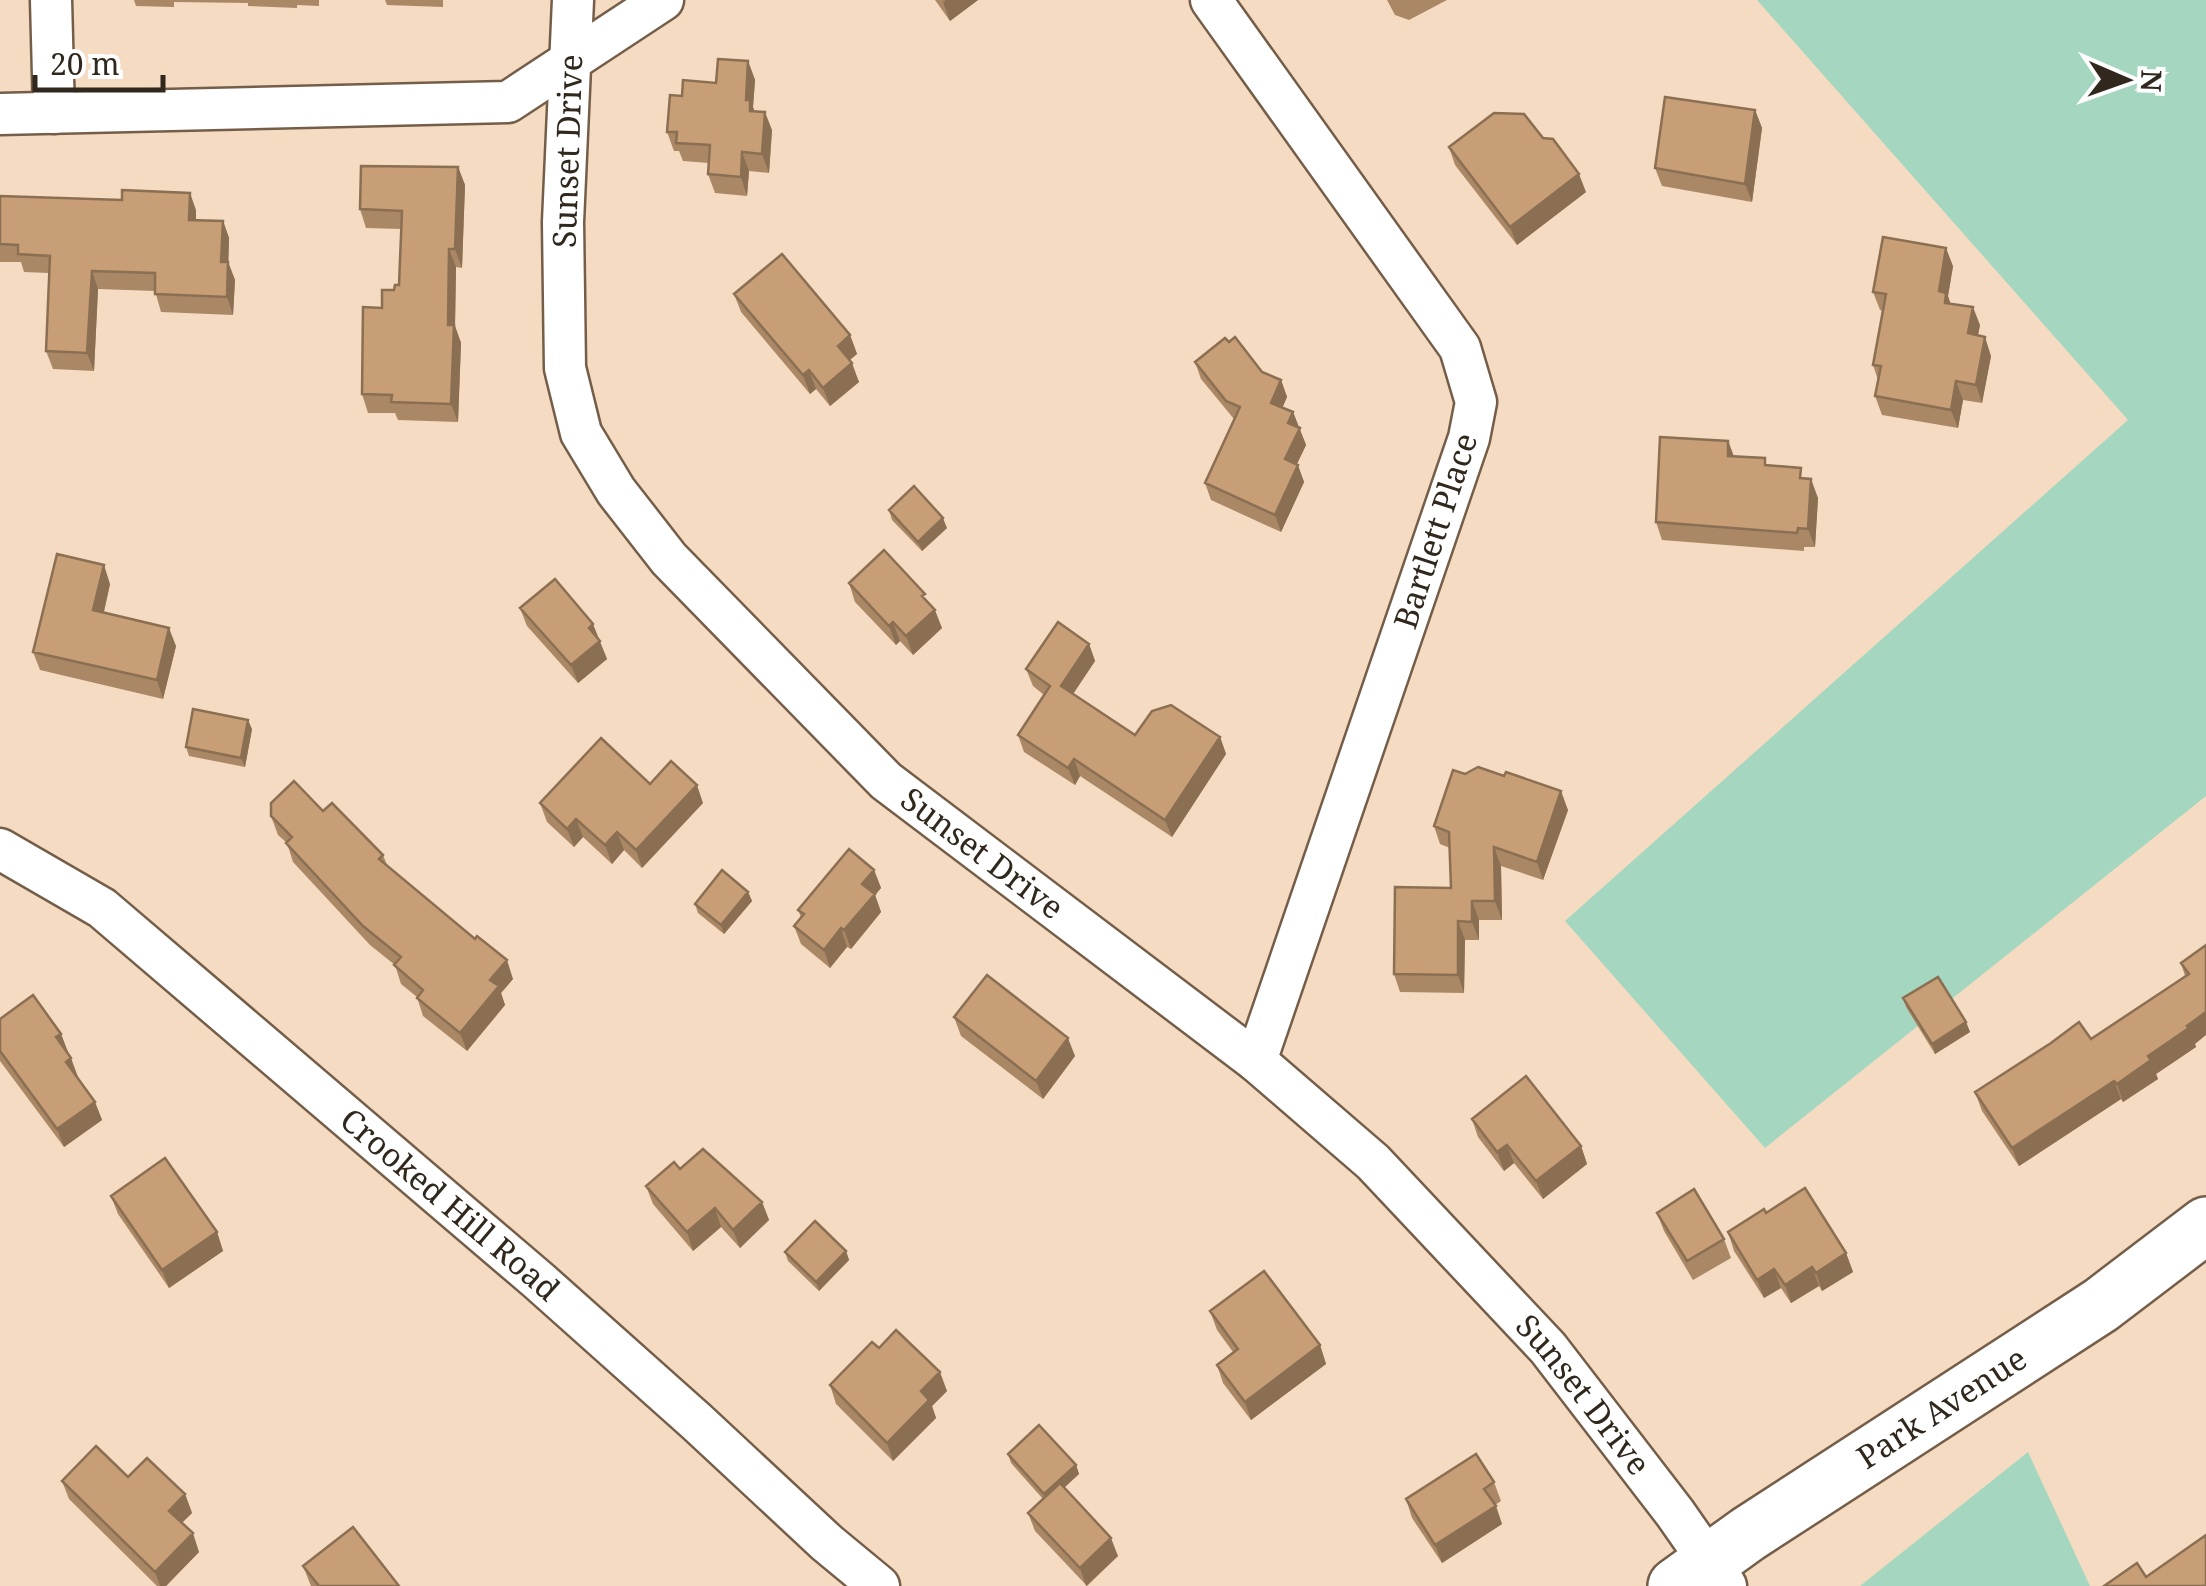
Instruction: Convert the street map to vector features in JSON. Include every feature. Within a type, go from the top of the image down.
[{"type":"main road","name":"Park Avenue","points":[[1704,1578],[1748,1534],[2101,1305],[2206,1225]]},
{"type":"street","points":[[52,0],[54,113]]},
{"type":"street","name":"Sunset Drive","points":[[573,0],[563,222],[564,368],[581,434],[616,491],[669,559],[886,781],[1256,1061],[1373,1162],[1548,1348],[1675,1513],[1704,1578]]},
{"type":"street","points":[[0,114],[508,102],[663,0]]},
{"type":"street","name":"Bartlett Place","points":[[1211,0],[1460,348],[1476,402],[1470,438],[1256,1061]]},
{"type":"street","name":"Crooked Hill Road","points":[[0,849],[102,908],[539,1281],[827,1543],[880,1586]]},
{"type":"green space","points":[[1757,0],[2206,0],[2206,796],[1765,1148],[1565,921],[2128,420]]},
{"type":"green space","points":[[2028,1452],[2090,1586],[1860,1586]]},
{"type":"building","points":[[718,59],[748,61],[746,100],[750,100],[750,111],[765,112],[762,154],[742,152],[741,177],[708,174],[710,145],[676,143],[677,132],[667,132],[670,95],[682,96],[683,80],[716,83]]},
{"type":"building","points":[[1665,97],[1755,110],[1745,184],[1655,168]]},
{"type":"building","points":[[1494,113],[1524,114],[1543,138],[1553,139],[1579,174],[1510,227],[1449,147]]},
{"type":"building","points":[[361,166],[458,167],[455,249],[449,249],[448,325],[454,325],[451,404],[391,402],[392,395],[362,394],[363,307],[382,308],[382,290],[394,290],[399,285],[402,211],[360,209]]},
{"type":"building","points":[[122,190],[190,193],[189,220],[223,221],[221,262],[228,262],[227,297],[155,294],[155,273],[92,271],[87,353],[46,351],[50,256],[18,254],[18,245],[0,244],[0,196],[122,200]]},
{"type":"building","points":[[1883,237],[1946,248],[1939,291],[1946,293],[1945,303],[1973,307],[1968,333],[1985,337],[1976,385],[1956,381],[1951,410],[1875,396],[1881,366],[1873,365],[1886,294],[1873,292]]},
{"type":"building","points":[[782,254],[850,335],[838,346],[852,363],[823,388],[809,370],[803,375],[734,294]]},
{"type":"building","points":[[1235,337],[1262,372],[1281,380],[1271,403],[1293,412],[1288,423],[1300,428],[1285,459],[1298,465],[1275,515],[1205,483],[1240,407],[1226,401],[1195,362],[1225,338],[1229,342]]},
{"type":"building","points":[[1660,437],[1728,441],[1728,456],[1765,458],[1765,465],[1801,468],[1800,478],[1811,479],[1808,529],[1798,528],[1797,533],[1656,522]]},
{"type":"building","points":[[914,486],[943,518],[918,542],[889,510]]},
{"type":"building","points":[[884,550],[935,610],[906,636],[893,622],[889,626],[849,583]]},
{"type":"building","points":[[57,554],[104,565],[93,610],[169,628],[157,680],[33,652]]},
{"type":"building","points":[[555,579],[593,624],[589,628],[600,641],[571,665],[520,608]]},
{"type":"building","points":[[1058,622],[1089,644],[1061,686],[1135,735],[1152,711],[1171,705],[1220,737],[1165,820],[1074,759],[1068,768],[1018,735],[1050,686],[1026,669]]},
{"type":"building","points":[[193,709],[248,720],[241,758],[186,747]]},
{"type":"building","points":[[601,738],[650,784],[671,761],[697,785],[636,850],[617,832],[605,845],[576,819],[567,829],[540,803]]},
{"type":"building","points":[[1478,767],[1561,791],[1537,862],[1494,847],[1495,901],[1472,901],[1472,922],[1458,921],[1458,975],[1394,974],[1395,887],[1451,888],[1449,832],[1434,826],[1453,770],[1465,774]]},
{"type":"building","points":[[294,781],[323,811],[332,803],[383,855],[379,859],[475,939],[477,936],[507,960],[490,980],[499,986],[460,1033],[417,998],[423,990],[394,965],[401,957],[363,926],[286,843],[292,837],[271,816],[271,803]]},
{"type":"building","points":[[849,849],[874,870],[862,884],[875,894],[824,950],[794,926],[804,914],[798,910]]},
{"type":"building","points":[[722,870],[748,892],[721,925],[695,904]]},
{"type":"building","points":[[2206,945],[2206,1012],[2117,1084],[2114,1081],[2012,1148],[1975,1092],[2079,1022],[2091,1039],[2189,974],[2181,963]]},
{"type":"building","points":[[987,975],[1068,1038],[1036,1081],[954,1017]]},
{"type":"building","points":[[1938,977],[1966,1022],[1932,1044],[1903,998]]},
{"type":"building","points":[[33,995],[61,1034],[56,1037],[71,1058],[66,1062],[95,1102],[57,1129],[0,1051],[0,1019]]},
{"type":"building","points":[[1526,1076],[1581,1146],[1536,1181],[1507,1145],[1497,1152],[1472,1119]]},
{"type":"building","points":[[703,1149],[762,1202],[733,1230],[715,1208],[687,1232],[646,1186],[674,1162],[680,1169]]},
{"type":"building","points":[[165,1158],[217,1232],[162,1270],[111,1196]]},
{"type":"building","points":[[1805,1188],[1846,1253],[1816,1273],[1812,1267],[1785,1285],[1774,1269],[1757,1280],[1728,1232]]},
{"type":"building","points":[[1694,1189],[1724,1239],[1687,1261],[1657,1213]]},
{"type":"building","points":[[815,1221],[846,1251],[816,1282],[785,1252]]},
{"type":"building","points":[[1264,1271],[1320,1345],[1245,1402],[1217,1365],[1238,1349],[1210,1311]]},
{"type":"building","points":[[896,1330],[940,1372],[921,1391],[929,1400],[887,1443],[830,1385],[872,1342],[879,1348]]},
{"type":"building","points":[[1039,1425],[1076,1465],[1044,1494],[1008,1454]]},
{"type":"building","points":[[96,1446],[128,1477],[147,1458],[185,1494],[169,1511],[193,1533],[155,1572],[62,1481]]},
{"type":"building","points":[[1476,1454],[1494,1482],[1484,1489],[1496,1506],[1435,1545],[1406,1499]]},
{"type":"building","points":[[1060,1483],[1111,1538],[1080,1568],[1028,1513]]},
{"type":"building","points":[[353,1527],[399,1586],[319,1586],[303,1566]]},
{"type":"building","points":[[2206,1535],[2206,1586],[2104,1586],[2137,1563],[2146,1577]]}]
